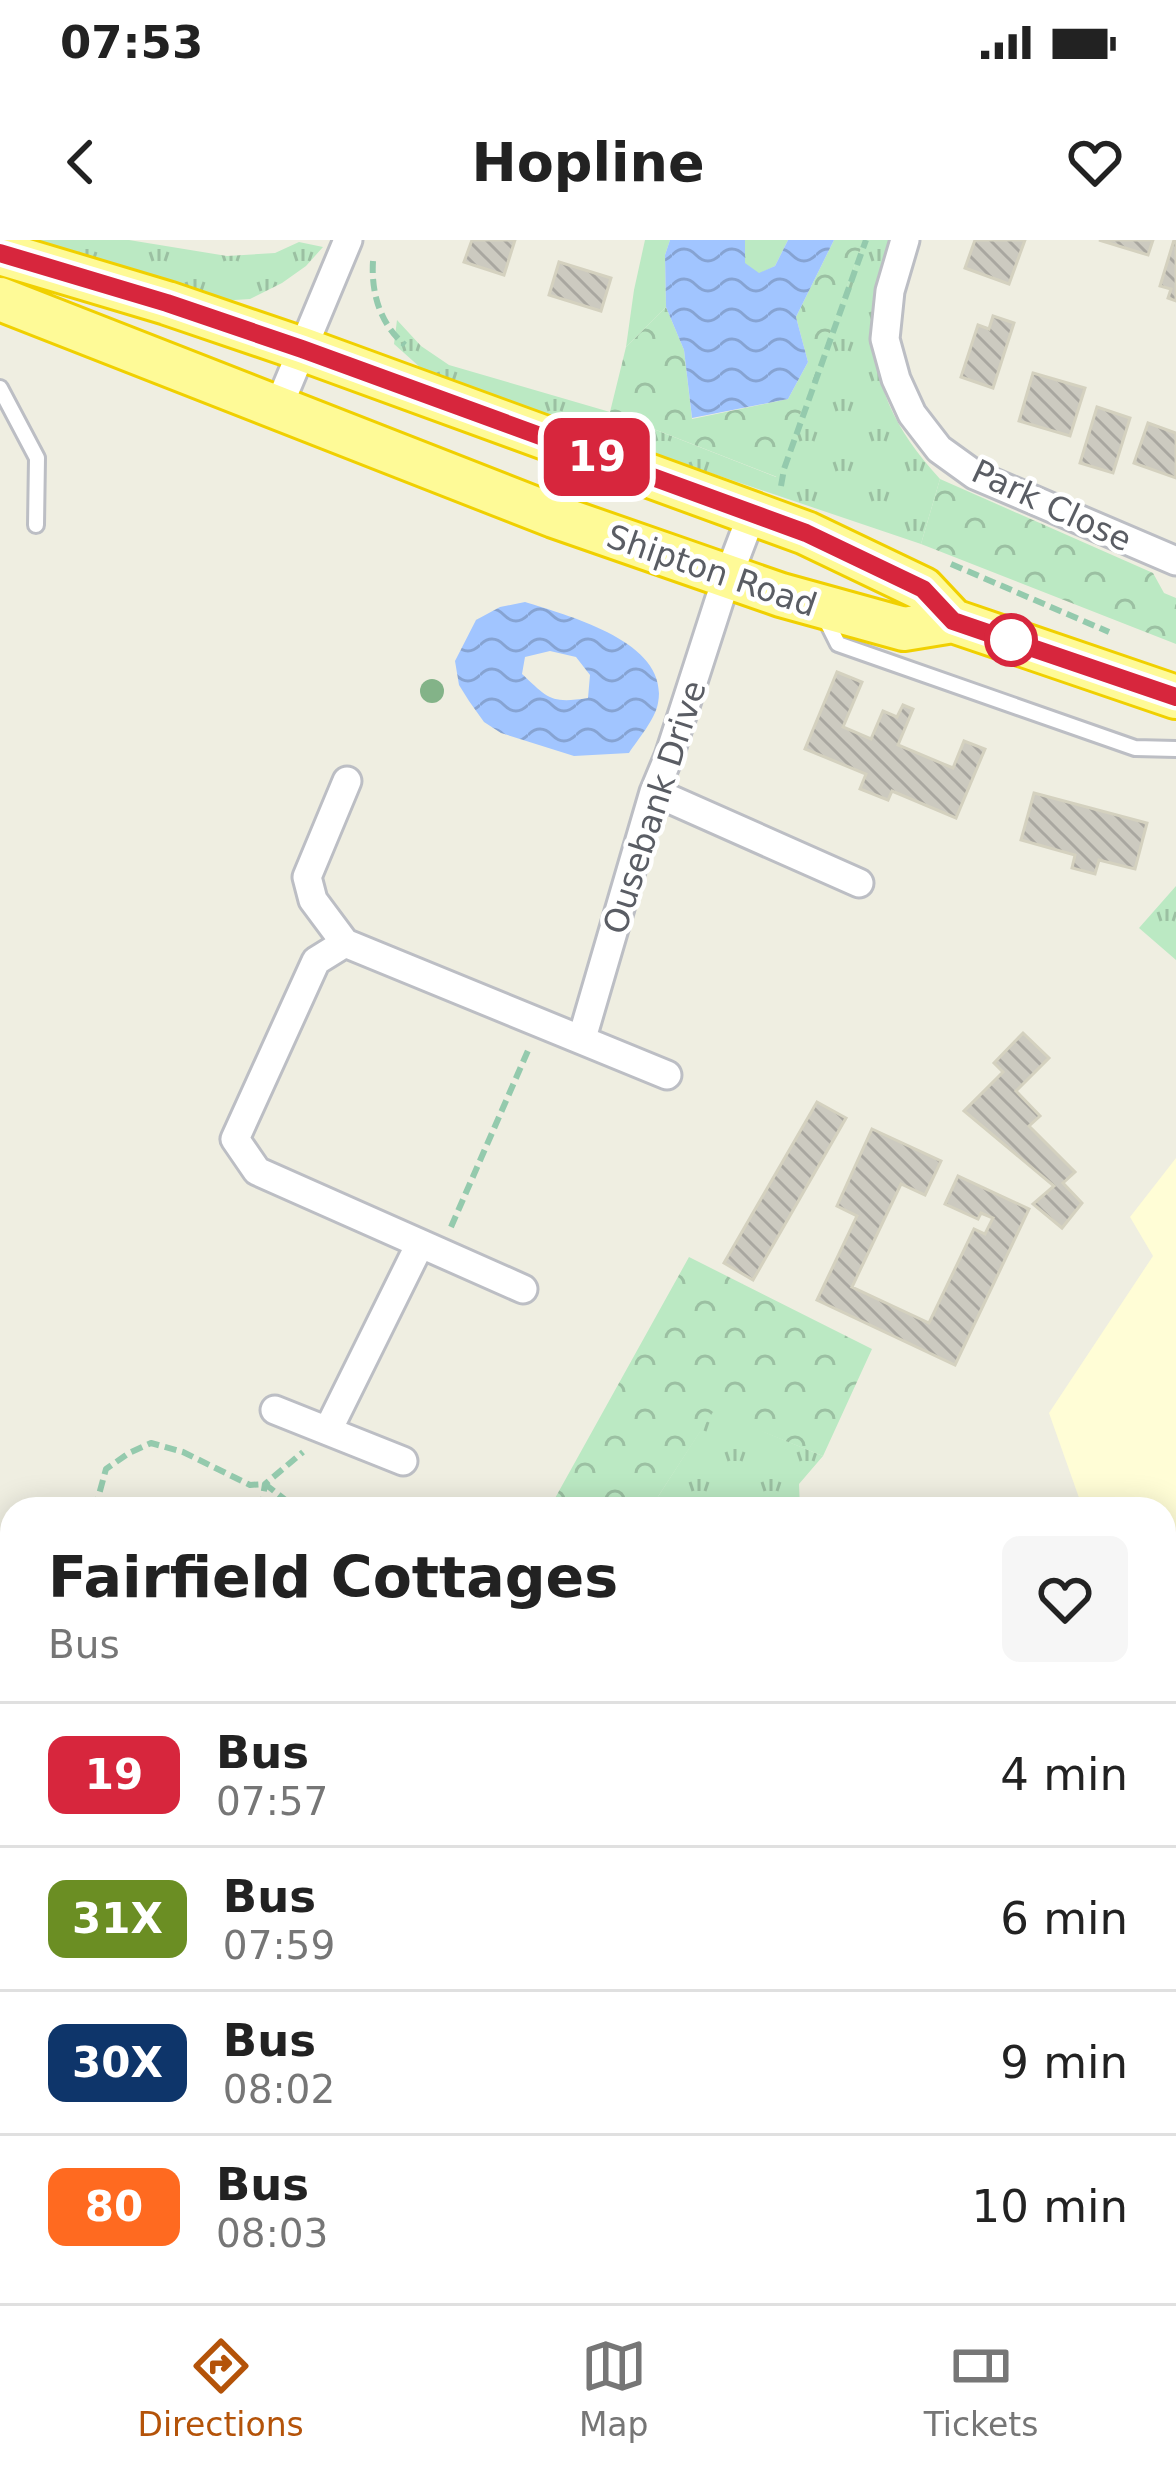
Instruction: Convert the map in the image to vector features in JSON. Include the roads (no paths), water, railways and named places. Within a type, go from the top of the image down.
[{"type":"highway","name":"Shipton Road","points":[[0,253],[167,303],[766,502],[806,533],[923,589],[953,621],[1176,697]]},
{"type":"highway","name":"Shipton Road","points":[[0,299],[554,516],[820,608],[904,629],[953,621]]},
{"type":"street","points":[[277,410],[348,240]]},
{"type":"street","name":"Park Close","points":[[905,240],[890,291],[885,339],[912,414],[939,449],[975,475],[1176,561]]},
{"type":"street","name":"Ousebank Drive","points":[[582,1038],[654,792],[729,577],[766,502]]},
{"type":"street","points":[[347,781],[307,878],[313,900],[345,943],[667,1075]]},
{"type":"street","points":[[654,792],[859,883]]},
{"type":"street","points":[[345,943],[316,961],[235,1139],[257,1171],[523,1289]]},
{"type":"street","points":[[328,1430],[430,1248]]},
{"type":"street","points":[[275,1410],[404,1461]]},
{"type":"lane","points":[[0,388],[37,458],[36,525]]},
{"type":"lane","points":[[820,608],[838,644],[1135,748],[1176,749]]},
{"type":"water","points":[[670,240],[745,240],[745,263],[759,273],[775,266],[788,240],[834,240],[796,317],[808,362],[788,399],[692,418],[684,350],[666,307],[665,255]]},
{"type":"water","points":[[525,602],[590,624],[633,648],[648,663],[658,682],[658,703],[629,753],[574,756],[501,733],[484,722],[459,685],[455,661],[476,620],[500,607]],"holes":[[[550,651],[576,657],[590,675],[588,698],[550,697],[522,674],[525,657]]]}]
